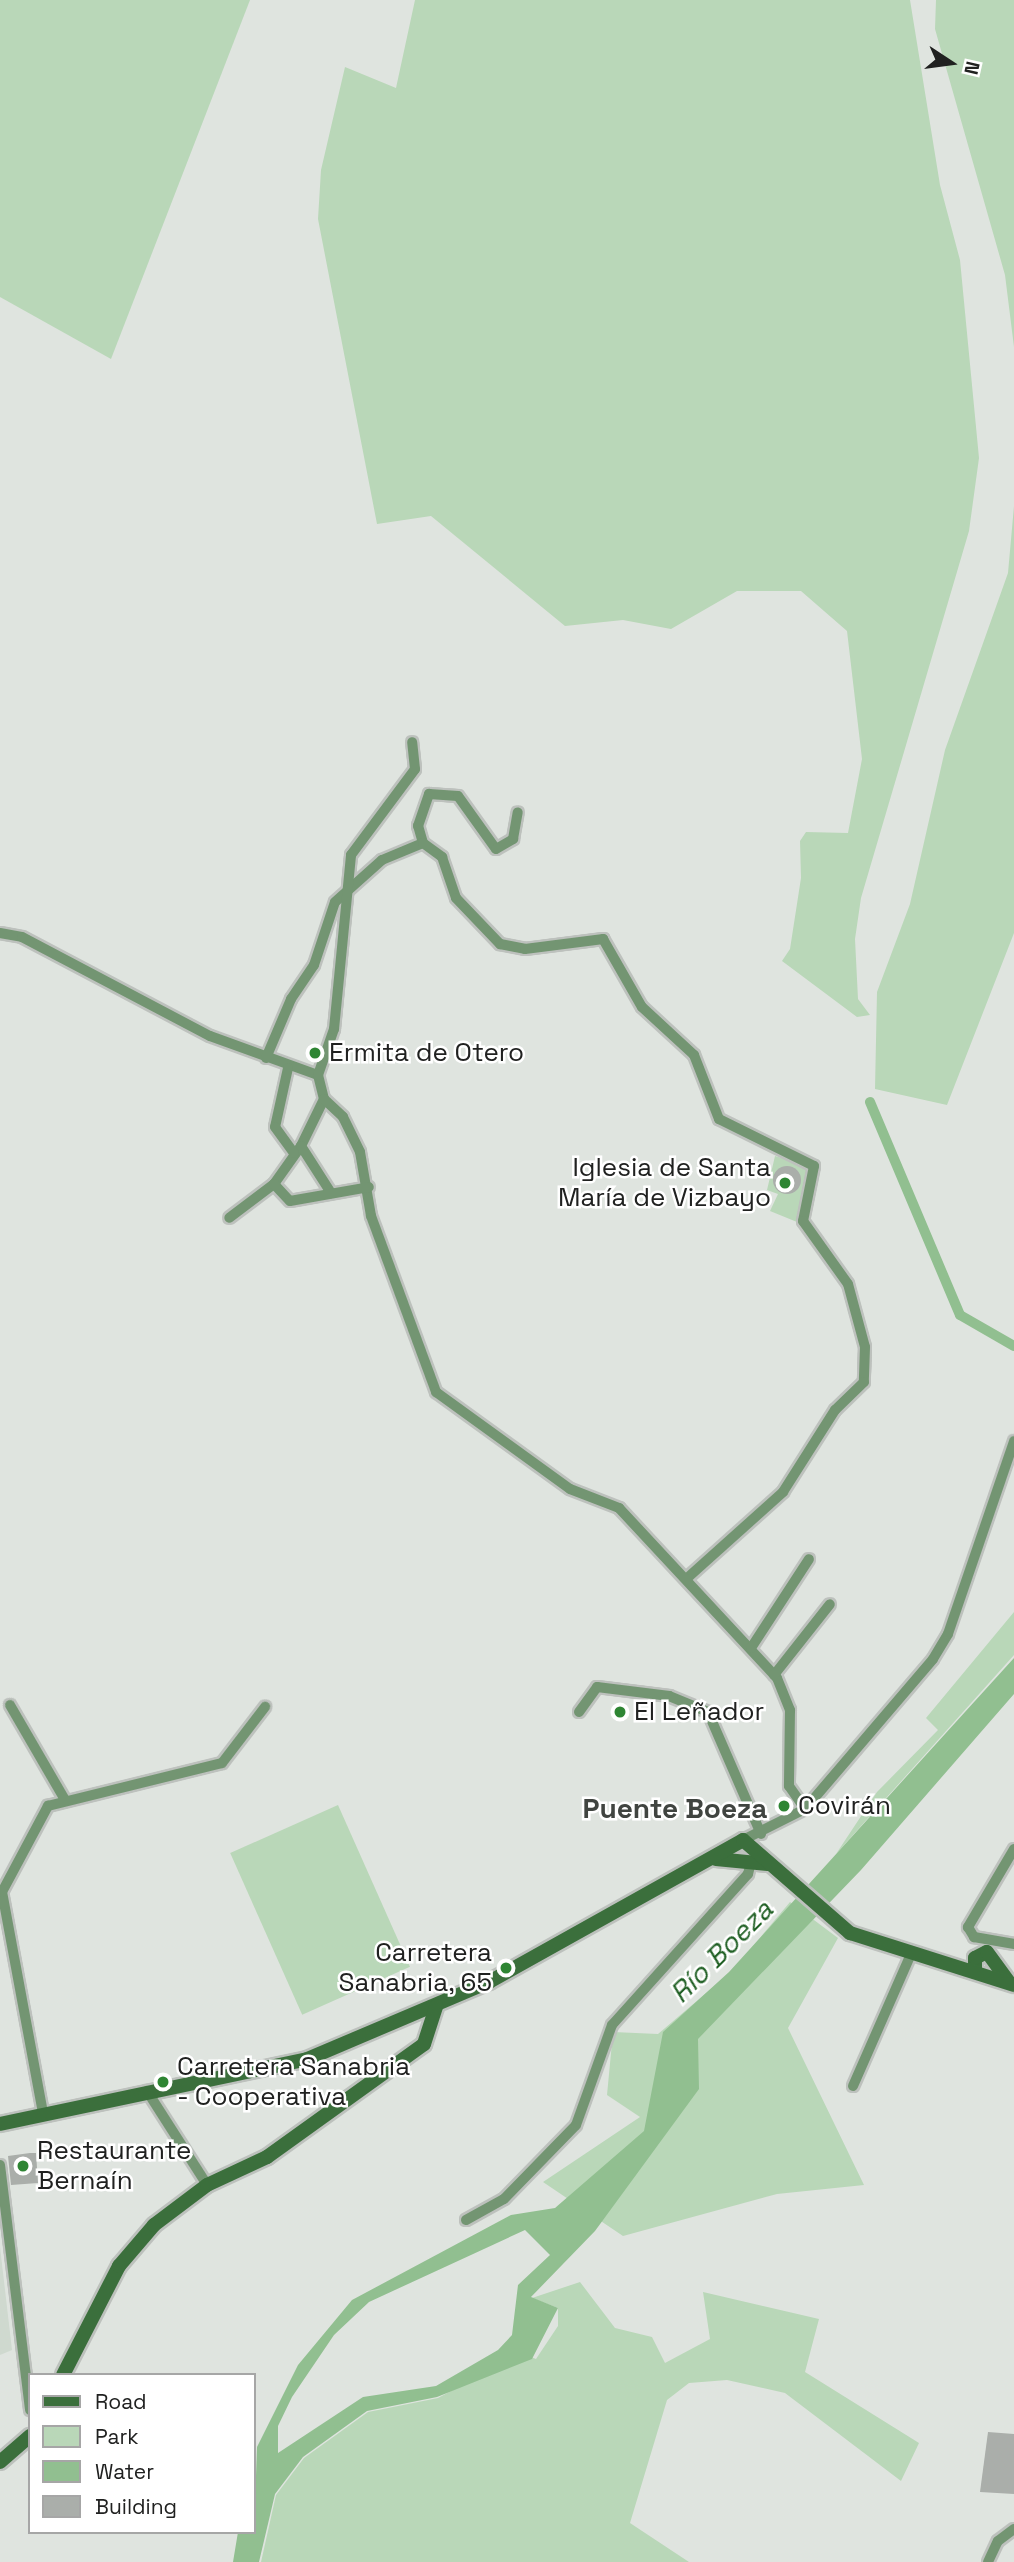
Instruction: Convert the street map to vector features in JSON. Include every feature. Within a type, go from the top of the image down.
[{"type":"street","points":[[412,742],[415,769],[356,840],[345,888],[334,1029],[318,1074],[324,1099],[351,1131],[427,1373],[445,1403],[570,1489],[619,1508],[751,1648],[774,1675],[790,1710],[789,1786],[805,1809]]},
{"type":"street","points":[[518,813],[513,839],[496,849],[458,796],[429,794],[418,826],[423,843],[442,857],[456,898],[479,928],[500,944],[525,950],[603,939],[642,1007],[694,1055],[719,1119],[814,1166],[803,1221],[848,1284],[865,1347],[864,1382],[835,1410],[783,1492],[686,1578]]},
{"type":"street","points":[[266,1058],[345,888],[382,860],[423,843]]},
{"type":"street","points":[[0,933],[22,937],[158,1007],[288,1068],[318,1074]]},
{"type":"street","points":[[288,1068],[275,1128],[331,1193]]},
{"type":"street","points":[[229,1218],[274,1184],[296,1153],[324,1099]]},
{"type":"street","points":[[274,1184],[290,1201],[368,1188]]},
{"type":"street","points":[[0,2124],[147,2091],[288,2066],[436,2006],[716,1859],[748,1851],[805,1809],[933,1659],[968,1578],[1014,1441]]},
{"type":"street","points":[[751,1648],[809,1559]]},
{"type":"street","points":[[774,1675],[830,1604]]},
{"type":"street","points":[[466,2220],[504,2199],[564,2139],[585,2106],[612,2025],[743,1880],[748,1851],[708,1712],[669,1696],[597,1687],[579,1712]]},
{"type":"street","points":[[10,1705],[65,1800]]},
{"type":"street","points":[[43,2113],[2,1892],[48,1806],[222,1763],[265,1707]]},
{"type":"street","points":[[1014,1849],[971,1914],[968,1927],[981,1939],[1014,1944]]},
{"type":"street","points":[[748,1851],[850,1933],[939,1961],[976,1962],[996,1967]]},
{"type":"street","points":[[976,1962],[981,1939]]},
{"type":"street","points":[[996,1967],[1002,1943]]},
{"type":"street","points":[[976,1962],[987,1952],[1011,1983]]},
{"type":"street","points":[[853,2086],[911,1954]]},
{"type":"street","points":[[64,2373],[119,2266],[168,2212],[207,2185],[267,2157],[430,2028],[436,2006]]},
{"type":"street","points":[[147,2091],[207,2185]]},
{"type":"street","points":[[0,2165],[28,2394]]},
{"type":"street","points":[[0,2462],[28,2438]]},
{"type":"street","points":[[988,2562],[998,2541],[1014,2529]]},
{"type":"shaded area","points":[[0,2247],[12,2350],[0,2355]]},
{"type":"green space","points":[[0,0],[250,0],[111,359],[0,297]]},
{"type":"green space","points":[[415,0],[910,0],[940,185],[960,260],[979,458],[969,531],[861,898],[855,939],[858,999],[870,1015],[857,1017],[782,961],[790,949],[801,878],[800,841],[806,832],[848,833],[862,759],[847,631],[801,591],[737,591],[671,629],[623,620],[565,626],[431,516],[377,524],[318,219],[321,170],[345,67],[396,88]]},
{"type":"green space","points":[[936,0],[1014,0],[1014,347],[1005,275],[935,29]]},
{"type":"green space","points":[[1014,506],[1014,933],[947,1105],[875,1089],[877,992],[910,904],[945,750],[1008,573]]},
{"type":"green space","points":[[775,1156],[812,1167],[797,1222],[770,1211],[778,1194],[767,1190]]},
{"type":"green space","points":[[1014,1612],[1014,1655],[836,1854],[877,1792],[938,1730],[926,1718]]},
{"type":"green space","points":[[338,1805],[410,1967],[302,2015],[230,1853]]},
{"type":"green space","points":[[790,1902],[838,1938],[788,2028],[864,2185],[777,2194],[623,2236],[543,2182],[640,2117],[607,2095],[613,2032],[658,2034],[732,1971]]},
{"type":"green space","points":[[580,2282],[615,2328],[652,2337],[665,2363],[710,2339],[703,2292],[819,2319],[805,2372],[919,2443],[901,2481],[785,2393],[727,2380],[689,2383],[667,2400],[630,2523],[689,2562],[261,2562],[276,2495],[304,2458],[368,2412],[438,2398],[521,2353],[536,2359],[558,2326],[558,2308],[532,2298]]},
{"type":"water","points":[[1014,1658],[1014,1694],[861,1870],[698,2039],[699,2089],[595,2231],[531,2297],[558,2308],[532,2359],[437,2397],[367,2411],[303,2457],[275,2494],[259,2562],[233,2562],[238,2534],[256,2534],[257,2447],[298,2365],[352,2300],[511,2215],[555,2208],[644,2131],[663,2032],[729,1972]],"holes":[[[525,2230],[550,2255],[518,2285],[512,2335],[498,2350],[436,2386],[363,2397],[278,2453],[278,2426],[292,2397],[334,2335],[369,2302]]]},
{"type":"building","name":"Iglesia de Santa María de Vizbayo","points":[[787,1166],[797,1170],[801,1180],[797,1190],[787,1194],[777,1190],[773,1180],[777,1170]]},
{"type":"building","name":"Restaurante Bernaín","points":[[36,2153],[38,2183],[11,2185],[8,2156]]},
{"type":"building","points":[[988,2432],[1014,2434],[1014,2494],[980,2492]]},
{"type":"waterway","points":[[870,1102],[960,1315],[1014,1346]]},
{"type":"place","name":"Ermita de Otero","points":[[315,1053]]},
{"type":"place","name":"Iglesia de Santa María de Vizbayo","points":[[785,1183]]},
{"type":"place","name":"El Leñador","points":[[620,1712]]},
{"type":"place","name":"Covirán","points":[[784,1806]]},
{"type":"place","name":"Carretera Sanabria, 65","points":[[506,1968]]},
{"type":"place","name":"Carretera Sanabria - Cooperativa","points":[[163,2082]]},
{"type":"place","name":"Restaurante Bernaín","points":[[23,2166]]},
{"type":"district","name":"Puente Boeza","points":[[675,1808]]},
{"type":"water label","name":"Río Boeza","points":[[721,1951]]}]
